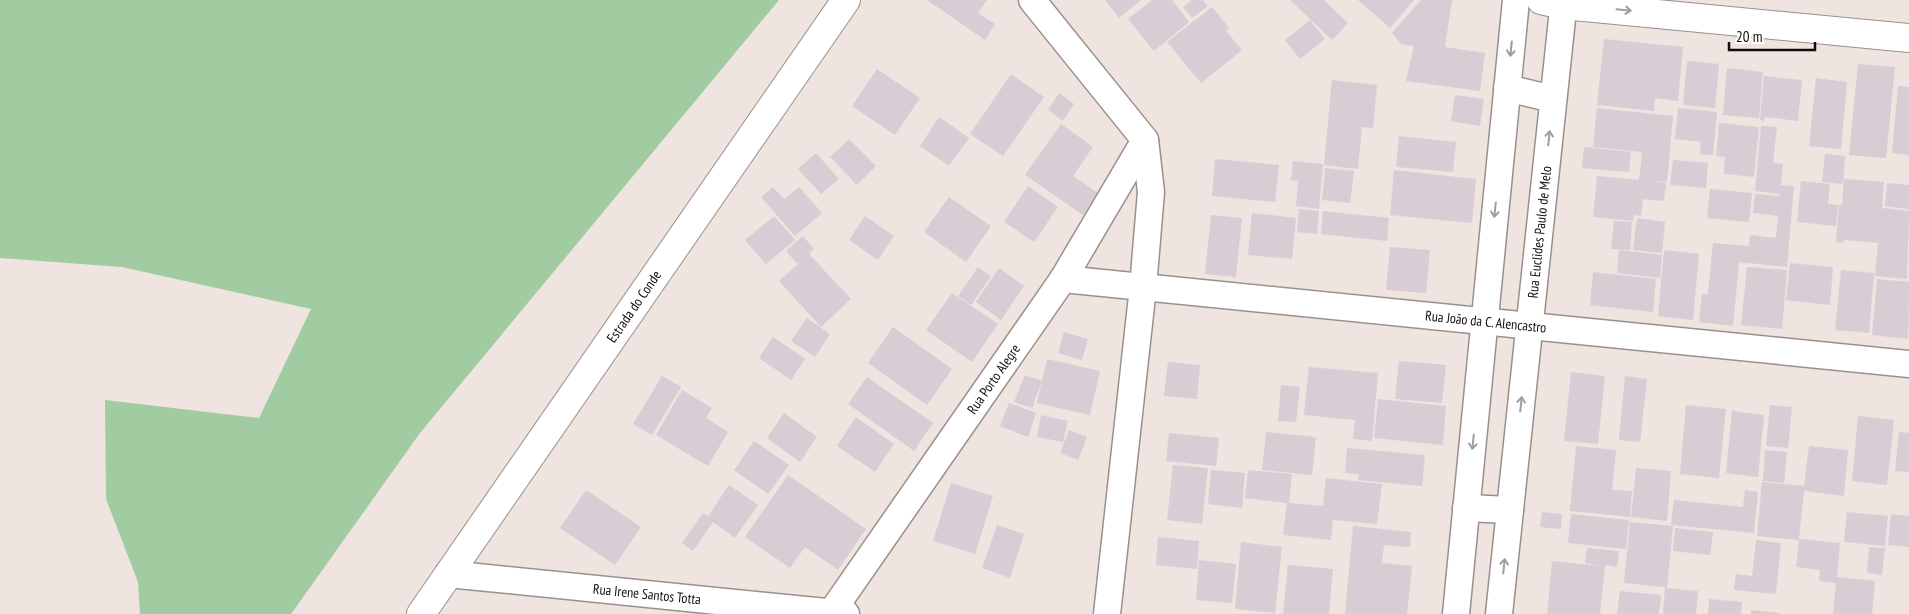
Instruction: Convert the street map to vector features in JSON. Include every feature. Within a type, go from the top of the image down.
[{"type":"main road","name":"Estrada do Conde","points":[[421,614],[846,0]]},
{"type":"main road","points":[[1556,2],[1909,38]]},
{"type":"street","points":[[1032,0],[1146,140],[1150,192],[1143,287],[1107,614]]},
{"type":"street","points":[[1456,614],[1516,0]]},
{"type":"street","name":"Rua Euclides Paulo de Melo","points":[[1499,614],[1553,99],[1556,2]]},
{"type":"street","points":[[1507,88],[1553,99]]},
{"type":"street","name":"Rua Porto Alegre","points":[[839,613],[1063,279],[1146,140]]},
{"type":"street","name":"Rua João da C. Alencastro","points":[[1063,279],[1909,364]]},
{"type":"street","points":[[1466,508],[1510,510]]},
{"type":"street","name":"Rua Irene Santos Totta","points":[[448,574],[839,613]]},
{"type":"green space","points":[[0,0],[779,0],[420,433],[291,614],[140,614],[138,582],[106,499],[105,400],[259,418],[311,309],[122,267],[0,258]]},
{"type":"building","points":[[927,0],[987,0],[978,13],[995,24],[985,40]]},
{"type":"building","points":[[1105,0],[1141,0],[1119,18]]},
{"type":"building","points":[[1152,0],[1172,0],[1189,22],[1154,51],[1128,19]]},
{"type":"building","points":[[1192,0],[1203,0],[1208,6],[1192,18],[1183,7]]},
{"type":"building","points":[[1290,0],[1324,0],[1348,23],[1332,40]]},
{"type":"building","points":[[1358,0],[1414,0],[1390,28]]},
{"type":"building","points":[[1421,0],[1452,0],[1445,47],[1485,53],[1480,91],[1406,81],[1414,46],[1401,44],[1392,33]]},
{"type":"building","points":[[1212,7],[1229,28],[1226,31],[1242,50],[1201,83],[1167,42]]},
{"type":"building","points":[[1310,20],[1325,39],[1300,59],[1285,40]]},
{"type":"building","points":[[1604,39],[1683,47],[1678,101],[1655,98],[1654,111],[1597,105]]},
{"type":"building","points":[[1687,61],[1719,64],[1715,108],[1683,105]]},
{"type":"building","points":[[1858,64],[1895,67],[1886,158],[1849,155]]},
{"type":"building","points":[[1727,68],[1763,72],[1759,118],[1723,115]]},
{"type":"building","points":[[877,69],[920,98],[895,135],[852,106]]},
{"type":"building","points":[[1011,74],[1044,97],[1003,156],[970,134]]},
{"type":"building","points":[[1764,76],[1802,80],[1798,121],[1765,117],[1764,121],[1760,120]]},
{"type":"building","points":[[1816,78],[1847,82],[1841,149],[1809,146]]},
{"type":"building","points":[[1332,80],[1377,85],[1373,128],[1362,127],[1358,169],[1324,165]]},
{"type":"building","points":[[1898,86],[1909,87],[1909,155],[1892,153]]},
{"type":"building","points":[[1059,93],[1074,104],[1063,121],[1048,110]]},
{"type":"building","points":[[1455,95],[1484,99],[1480,126],[1451,121]]},
{"type":"building","points":[[1597,108],[1673,116],[1667,182],[1654,181],[1666,183],[1664,201],[1643,199],[1641,216],[1634,215],[1633,221],[1593,217],[1597,176],[1639,180],[1642,152],[1593,147]]},
{"type":"building","points":[[1678,108],[1717,112],[1713,155],[1700,154],[1701,142],[1675,139]]},
{"type":"building","points":[[939,117],[969,138],[949,166],[920,146]]},
{"type":"building","points":[[1719,123],[1759,127],[1754,177],[1724,174],[1725,157],[1716,156]]},
{"type":"building","points":[[1061,124],[1093,147],[1073,176],[1098,193],[1083,215],[1025,175]]},
{"type":"building","points":[[1761,126],[1777,127],[1773,163],[1783,164],[1781,185],[1794,186],[1787,267],[1739,262],[1733,326],[1699,322],[1702,294],[1708,294],[1713,243],[1749,246],[1750,235],[1776,238],[1778,216],[1753,213],[1755,194],[1780,196],[1780,194],[1755,191]]},
{"type":"building","points":[[1399,136],[1456,142],[1453,172],[1396,167]]},
{"type":"building","points":[[849,139],[876,166],[857,185],[830,157]]},
{"type":"building","points":[[1584,147],[1631,152],[1629,172],[1582,168]]},
{"type":"building","points":[[816,153],[839,179],[821,194],[798,169]]},
{"type":"building","points":[[1825,154],[1845,156],[1843,184],[1822,182]]},
{"type":"building","points":[[1215,159],[1279,165],[1275,202],[1212,196]]},
{"type":"building","points":[[1673,160],[1708,163],[1706,188],[1670,185]]},
{"type":"building","points":[[1293,161],[1323,164],[1319,209],[1296,206],[1298,181],[1291,180]]},
{"type":"building","points":[[1325,168],[1354,171],[1350,203],[1322,200]]},
{"type":"building","points":[[1394,170],[1476,179],[1472,223],[1390,215]]},
{"type":"building","points":[[1844,179],[1884,182],[1882,208],[1909,211],[1907,279],[1875,276],[1878,243],[1844,240],[1843,243],[1836,242],[1839,204],[1842,205]]},
{"type":"building","points":[[1801,181],[1830,184],[1828,204],[1838,205],[1836,226],[1797,222]]},
{"type":"building","points":[[1887,183],[1909,185],[1909,209],[1885,206]]},
{"type":"building","points":[[1028,186],[1058,207],[1034,242],[1004,222]]},
{"type":"building","points":[[773,187],[784,199],[799,187],[822,213],[795,236],[761,197]]},
{"type":"building","points":[[1710,189],[1752,193],[1749,222],[1707,218]]},
{"type":"building","points":[[949,197],[991,226],[966,262],[924,232]]},
{"type":"building","points":[[1299,209],[1319,211],[1317,234],[1297,232]]},
{"type":"building","points":[[1323,211],[1389,218],[1387,241],[1321,234]]},
{"type":"building","points":[[1252,213],[1296,218],[1292,259],[1248,255]]},
{"type":"building","points":[[1211,215],[1242,218],[1236,277],[1205,274]]},
{"type":"building","points":[[774,216],[795,240],[766,264],[745,240]]},
{"type":"building","points":[[865,216],[894,236],[878,260],[849,240]]},
{"type":"building","points":[[1637,218],[1665,222],[1662,253],[1633,250]]},
{"type":"building","points":[[1614,221],[1632,222],[1630,250],[1611,249]]},
{"type":"building","points":[[803,236],[814,249],[809,254],[851,299],[821,327],[779,281],[805,258],[797,264],[786,251]]},
{"type":"building","points":[[1390,247],[1430,250],[1426,293],[1386,290]]},
{"type":"building","points":[[1619,250],[1662,255],[1660,278],[1617,273]]},
{"type":"building","points":[[1664,250],[1699,254],[1693,320],[1658,316]]},
{"type":"building","points":[[1790,263],[1833,267],[1830,305],[1786,300]]},
{"type":"building","points":[[978,267],[991,276],[971,305],[958,296]]},
{"type":"building","points":[[1747,267],[1787,270],[1782,329],[1741,325]]},
{"type":"building","points":[[999,268],[1024,286],[1001,320],[976,302]]},
{"type":"building","points":[[1841,270],[1874,273],[1869,333],[1835,330]]},
{"type":"building","points":[[1593,272],[1656,279],[1653,312],[1590,305]]},
{"type":"building","points":[[1877,279],[1909,282],[1908,339],[1872,335]]},
{"type":"building","points":[[952,293],[998,324],[972,362],[926,330]]},
{"type":"building","points":[[807,318],[830,334],[815,357],[791,341]]},
{"type":"building","points":[[893,327],[952,369],[927,405],[868,363]]},
{"type":"building","points":[[1064,332],[1088,339],[1082,360],[1058,353]]},
{"type":"building","points":[[773,337],[805,359],[791,380],[759,358]]},
{"type":"building","points":[[1047,359],[1100,371],[1090,415],[1037,403]]},
{"type":"building","points":[[1399,361],[1446,365],[1442,403],[1395,399]]},
{"type":"building","points":[[1168,362],[1200,365],[1197,399],[1164,396]]},
{"type":"building","points":[[1309,367],[1378,373],[1372,441],[1353,439],[1355,420],[1304,415]]},
{"type":"building","points":[[1571,372],[1605,376],[1598,444],[1564,441]]},
{"type":"building","points":[[1025,375],[1042,381],[1032,408],[1014,402]]},
{"type":"building","points":[[662,376],[681,387],[652,435],[633,424]]},
{"type":"building","points":[[1625,376],[1647,379],[1640,442],[1619,440]]},
{"type":"building","points":[[867,377],[933,423],[914,451],[848,404]]},
{"type":"building","points":[[1281,385],[1300,387],[1296,422],[1278,421]]},
{"type":"building","points":[[682,390],[712,408],[706,418],[728,432],[708,466],[656,435]]},
{"type":"building","points":[[1378,399],[1446,406],[1443,445],[1374,438]]},
{"type":"building","points":[[1009,403],[1036,413],[1028,437],[1000,426]]},
{"type":"building","points":[[1686,405],[1726,409],[1719,478],[1680,474]]},
{"type":"building","points":[[1770,405],[1792,407],[1788,448],[1766,446]]},
{"type":"building","points":[[1732,411],[1764,415],[1758,477],[1726,473]]},
{"type":"building","points":[[784,413],[817,437],[800,462],[767,438]]},
{"type":"building","points":[[1041,415],[1068,421],[1063,442],[1037,437]]},
{"type":"building","points":[[1858,416],[1894,420],[1887,485],[1852,481]]},
{"type":"building","points":[[856,417],[894,444],[875,472],[837,446]]},
{"type":"building","points":[[1069,430],[1087,437],[1078,460],[1060,453]]},
{"type":"building","points":[[1266,432],[1316,437],[1312,475],[1262,470]]},
{"type":"building","points":[[1899,432],[1909,433],[1909,472],[1895,471]]},
{"type":"building","points":[[1169,433],[1219,438],[1216,466],[1166,461]]},
{"type":"building","points":[[754,441],[789,465],[768,494],[734,470]]},
{"type":"building","points":[[1576,446],[1616,450],[1612,490],[1632,491],[1630,517],[1570,511]]},
{"type":"building","points":[[1809,446],[1848,450],[1844,496],[1804,491],[1799,539],[1840,543],[1837,577],[1875,581],[1872,614],[1833,614],[1836,583],[1819,581],[1820,570],[1796,567],[1799,540],[1757,536],[1762,482],[1804,486]]},
{"type":"building","points":[[1347,448],[1425,455],[1422,486],[1358,480],[1359,474],[1345,473]]},
{"type":"building","points":[[1765,450],[1787,452],[1784,483],[1763,481]]},
{"type":"building","points":[[1173,465],[1208,468],[1202,524],[1167,520]]},
{"type":"building","points":[[1636,468],[1671,471],[1667,521],[1631,517]]},
{"type":"building","points":[[1211,470],[1245,473],[1242,508],[1208,504]]},
{"type":"building","points":[[1248,470],[1292,474],[1289,503],[1323,506],[1326,478],[1382,484],[1377,524],[1333,520],[1331,540],[1283,535],[1287,503],[1245,498]]},
{"type":"building","points":[[788,475],[866,529],[838,570],[805,547],[790,568],[745,537]]},
{"type":"building","points":[[951,483],[993,496],[975,554],[933,541]]},
{"type":"building","points":[[729,485],[758,505],[735,538],[713,522],[693,551],[682,543],[703,513],[708,516]]},
{"type":"building","points":[[586,490],[641,527],[615,565],[560,528]]},
{"type":"building","points":[[1745,490],[1758,492],[1754,533],[1671,525],[1674,500],[1743,507]]},
{"type":"building","points":[[1542,512],[1562,514],[1561,529],[1540,527]]},
{"type":"building","points":[[1847,512],[1888,516],[1885,546],[1844,542]]},
{"type":"building","points":[[1571,514],[1629,520],[1626,549],[1568,543]]},
{"type":"building","points":[[1891,514],[1909,516],[1909,547],[1888,545]]},
{"type":"building","points":[[1630,522],[1673,526],[1667,588],[1698,591],[1696,614],[1663,614],[1665,587],[1624,583]]},
{"type":"building","points":[[997,525],[1024,534],[1010,578],[982,568]]},
{"type":"building","points":[[1353,526],[1411,532],[1410,547],[1384,545],[1382,563],[1412,566],[1407,614],[1345,614]]},
{"type":"building","points":[[1675,528],[1713,532],[1710,555],[1673,551]]},
{"type":"building","points":[[1158,537],[1199,541],[1197,569],[1156,565]]},
{"type":"building","points":[[1756,540],[1781,543],[1776,594],[1734,590],[1736,574],[1752,576]]},
{"type":"building","points":[[1241,542],[1282,547],[1275,613],[1235,609]]},
{"type":"building","points":[[1869,547],[1885,548],[1882,575],[1867,573]]},
{"type":"building","points":[[1587,548],[1619,551],[1617,567],[1605,565],[1600,614],[1547,614],[1552,561],[1601,566],[1585,563]]},
{"type":"building","points":[[1199,560],[1236,564],[1232,603],[1196,600]]},
{"type":"building","points":[[1288,565],[1333,569],[1329,614],[1283,614]]},
{"type":"building","points":[[1620,591],[1661,595],[1659,614],[1617,614]]},
{"type":"building","points":[[1709,599],[1742,602],[1741,614],[1708,614]]},
{"type":"building","points":[[1751,610],[1779,613],[1779,614],[1751,614]]}]
